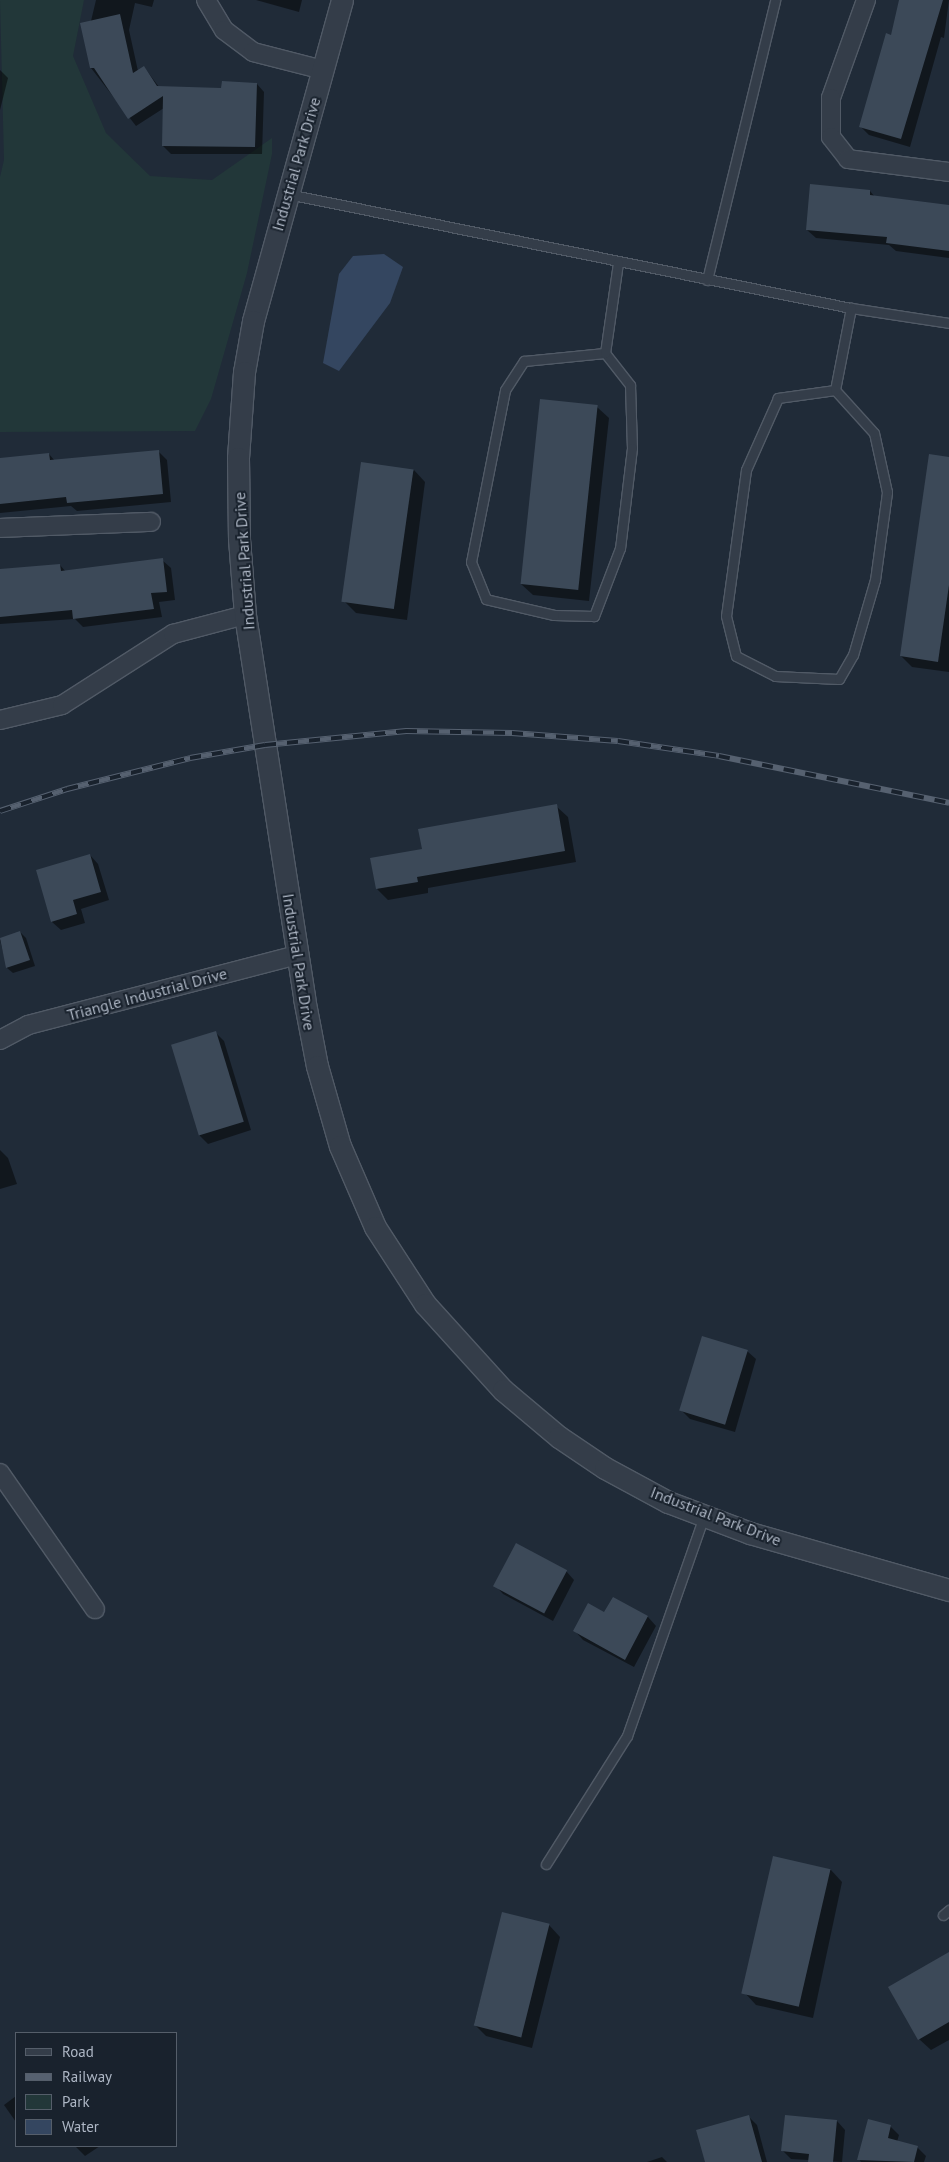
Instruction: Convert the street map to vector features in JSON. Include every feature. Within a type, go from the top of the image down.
[{"type":"street","points":[[206,0],[224,30],[253,52],[323,70]]},
{"type":"street","name":"Industrial Park Drive","points":[[342,0],[253,321],[244,372],[238,458],[239,539],[246,616],[297,955],[317,1066],[340,1146],[376,1227],[425,1304],[503,1390],[559,1438],[604,1468],[668,1502],[750,1533],[949,1590]]},
{"type":"street","points":[[866,0],[831,98],[831,137],[848,159],[949,172]]},
{"type":"street","points":[[0,528],[151,522]]},
{"type":"street","points":[[0,720],[62,705],[172,634],[246,616]]},
{"type":"street","name":"Triangle Industrial Drive","points":[[0,1040],[28,1025],[297,955]]},
{"type":"street","points":[[0,1473],[95,1609]]},
{"type":"lane","points":[[707,280],[775,0]]},
{"type":"lane","points":[[288,194],[618,263],[851,308],[949,323]]},
{"type":"lane","points":[[605,353],[524,361],[505,390],[471,562],[486,600],[554,615],[594,616],[620,548],[632,448],[630,385],[605,353],[618,263]]},
{"type":"lane","points":[[834,390],[851,308]]},
{"type":"lane","points":[[834,390],[874,433],[887,492],[875,580],[854,655],[839,679],[775,676],[736,656],[726,616],[746,470],[778,398],[834,390]]},
{"type":"lane","points":[[546,1864],[627,1736],[704,1516]]},
{"type":"green space","points":[[0,0],[84,0],[73,56],[106,133],[150,176],[212,180],[272,138],[272,154],[247,273],[211,399],[195,431],[0,432],[0,177],[4,160]]},
{"type":"water","points":[[384,254],[403,267],[390,303],[339,371],[323,363],[339,274],[353,256]]},
{"type":"building","points":[[899,0],[943,0],[901,139],[859,127],[886,33],[891,35]]},
{"type":"building","points":[[120,14],[133,73],[144,66],[157,86],[221,88],[222,81],[257,83],[255,147],[162,146],[163,96],[128,119],[94,68],[90,68],[80,23]]},
{"type":"building","points":[[810,184],[870,190],[870,195],[949,205],[949,251],[886,243],[887,237],[806,230]]},
{"type":"building","points":[[540,399],[598,405],[578,590],[521,584]]},
{"type":"building","points":[[159,450],[163,494],[67,503],[66,497],[0,504],[0,458],[49,453],[50,460]]},
{"type":"building","points":[[929,454],[949,457],[949,585],[938,662],[900,656]]},
{"type":"building","points":[[361,462],[413,469],[394,609],[341,602]]},
{"type":"building","points":[[163,558],[167,592],[151,593],[154,609],[73,619],[72,610],[0,617],[0,569],[60,564],[61,571]]},
{"type":"building","points":[[557,804],[565,851],[417,877],[418,882],[376,889],[370,858],[422,849],[418,829]]},
{"type":"building","points":[[90,854],[101,892],[73,900],[77,914],[51,922],[36,870]]},
{"type":"building","points":[[20,931],[30,960],[6,968],[0,938]]},
{"type":"building","points":[[216,1031],[244,1122],[199,1136],[171,1045]]},
{"type":"building","points":[[702,1336],[748,1350],[725,1425],[679,1411]]},
{"type":"building","points":[[516,1543],[567,1570],[544,1613],[493,1586]]},
{"type":"building","points":[[613,1597],[648,1616],[625,1660],[573,1631],[588,1603],[604,1612]]},
{"type":"building","points":[[773,1856],[830,1869],[799,2007],[741,1993]]},
{"type":"building","points":[[502,1912],[550,1924],[521,2037],[474,2026]]},
{"type":"building","points":[[949,1952],[949,2022],[918,2040],[888,1987]]},
{"type":"building","points":[[749,2115],[762,2162],[705,2162],[696,2130]]},
{"type":"building","points":[[785,2115],[837,2120],[833,2162],[808,2162],[809,2154],[781,2151]]},
{"type":"building","points":[[868,2119],[891,2125],[888,2138],[918,2146],[914,2162],[857,2160]]},
{"type":"railway","points":[[0,811],[67,789],[190,758],[265,745],[406,731],[512,733],[618,741],[719,756],[949,803]]}]
